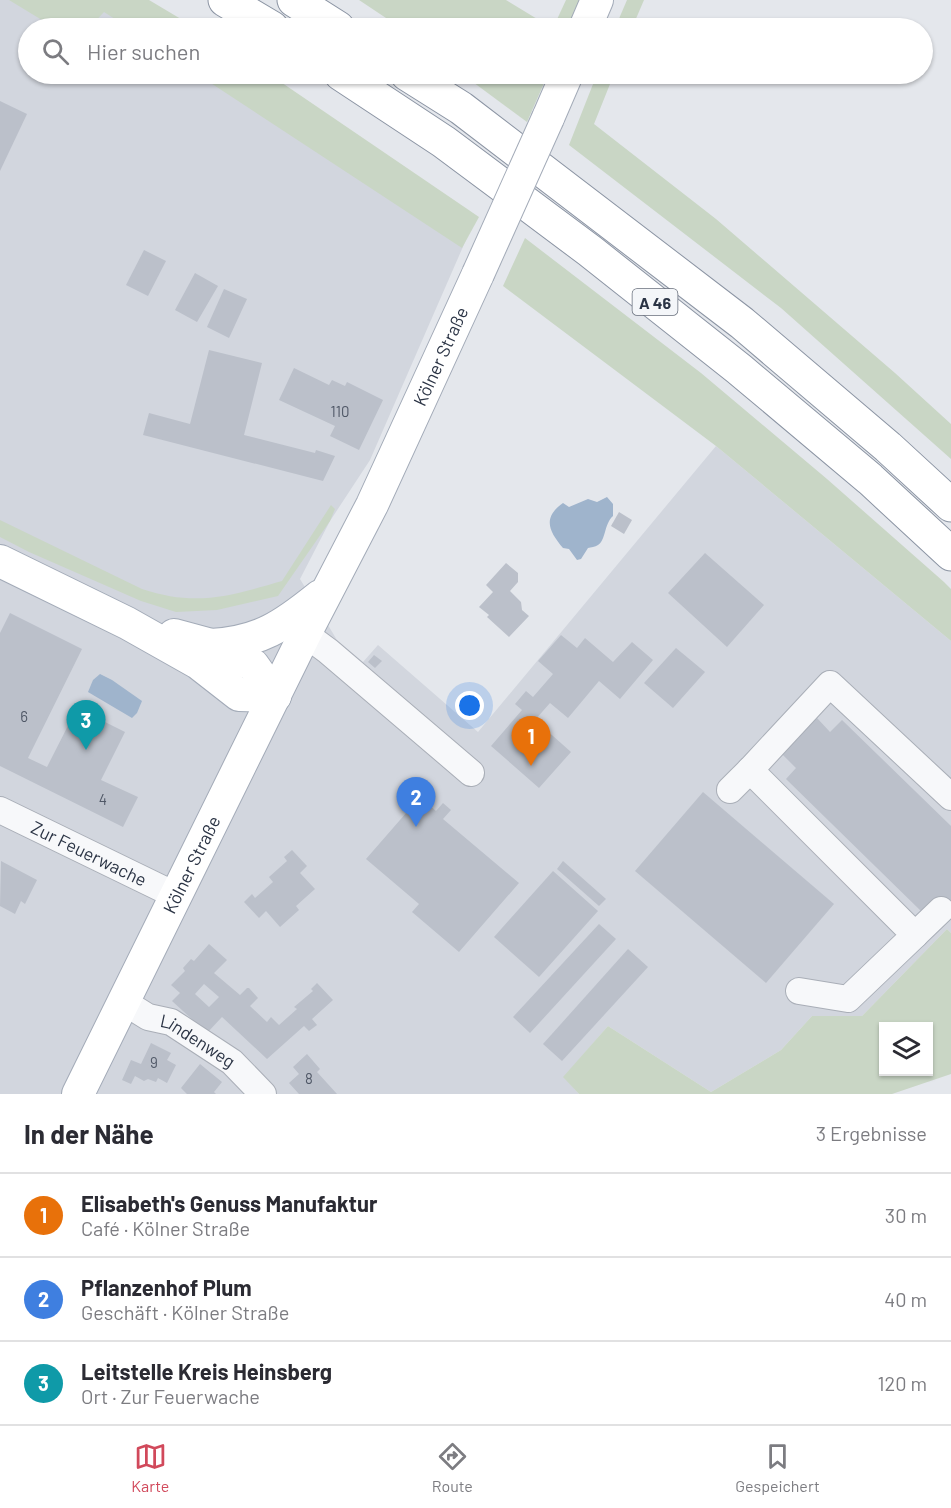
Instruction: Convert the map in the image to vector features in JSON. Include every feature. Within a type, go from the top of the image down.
[{"type":"highway","points":[[225,0],[255,18]]},
{"type":"highway","points":[[294,0],[322,18]]},
{"type":"highway","name":"A 46","points":[[356,84],[444,142],[739,369],[870,479],[951,554]]},
{"type":"highway","name":"A 46","points":[[423,84],[460,108],[742,323],[888,447],[951,505]]},
{"type":"main road","points":[[589,18],[597,0]]},
{"type":"main road","name":"Kölner Straße","points":[[78,1094],[304,634],[381,486],[563,84]]},
{"type":"main road","points":[[0,561],[127,623],[198,663],[239,695],[275,696]]},
{"type":"main road","points":[[211,645],[236,644],[257,638],[281,626],[328,590]]},
{"type":"main road","points":[[127,623],[211,645],[253,665],[275,696]]},
{"type":"street","points":[[304,634],[328,651],[471,773]]},
{"type":"street","points":[[730,790],[830,684],[951,796]]},
{"type":"street","points":[[750,770],[915,934]]},
{"type":"street","name":"Zur Feuerwache","points":[[0,810],[177,896]]},
{"type":"street","points":[[799,991],[848,999],[941,910]]},
{"type":"street","name":"Lindenweg","points":[[124,1002],[148,1017],[171,1022],[223,1056],[232,1062],[263,1094]]},
{"type":"shaded area","points":[[0,0],[130,0],[158,18],[18,18],[18,84],[255,84],[472,226],[370,460],[330,521],[300,579],[337,640],[363,662],[378,645],[478,732],[716,446],[951,641],[951,933],[947,929],[862,1016],[812,1016],[781,1050],[711,1092],[608,1026],[564,1077],[579,1094],[0,1094]]},
{"type":"green space","points":[[9,0],[149,0],[179,18],[113,18],[104,12],[98,18],[39,18]]},
{"type":"green space","points":[[359,0],[506,0],[536,18],[386,18]]},
{"type":"green space","points":[[566,0],[581,0],[573,18],[558,18]]},
{"type":"green space","points":[[627,0],[644,0],[636,18],[619,18]]},
{"type":"green space","points":[[212,84],[284,84],[479,217],[462,248]]},
{"type":"green space","points":[[476,84],[544,84],[527,122]]},
{"type":"green space","points":[[593,84],[610,84],[594,124],[716,219],[951,424],[951,459],[781,308],[569,145]]},
{"type":"green space","points":[[525,238],[701,373],[944,582],[951,589],[951,641],[716,446],[503,286]]},
{"type":"green space","points":[[331,505],[335,509],[330,521],[278,596],[217,610],[176,612],[141,601],[0,537],[0,520],[142,589],[179,597],[213,597],[282,581]]},
{"type":"green space","points":[[947,929],[951,933],[951,1074],[892,1094],[579,1094],[563,1077],[608,1026],[711,1092],[781,1050],[812,1016],[862,1016]]},
{"type":"water","points":[[607,497],[613,504],[613,516],[601,543],[588,548],[581,559],[577,560],[569,549],[563,548],[554,536],[550,525],[552,514],[563,503],[569,507],[588,499],[597,502]]},
{"type":"water","points":[[100,674],[142,701],[132,718],[88,692],[93,680]]},
{"type":"building","points":[[0,101],[27,114],[0,171]]},
{"type":"building","points":[[144,250],[166,261],[148,296],[126,285]]},
{"type":"building","points":[[195,273],[218,286],[197,322],[175,310]]},
{"type":"building","points":[[224,289],[247,299],[229,338],[207,327]]},
{"type":"building","points":[[209,350],[262,363],[244,435],[335,456],[323,481],[143,435],[149,413],[190,424]]},
{"type":"building","points":[[294,368],[329,385],[332,380],[345,386],[347,382],[383,400],[359,450],[330,436],[335,426],[279,400]]},
{"type":"building","points":[[619,512],[632,520],[624,534],[611,526]]},
{"type":"building","points":[[705,553],[764,605],[727,647],[668,593]]},
{"type":"building","points":[[506,563],[518,573],[518,582],[510,591],[521,602],[522,610],[529,616],[509,637],[479,607],[493,592],[486,585]]},
{"type":"building","points":[[10,613],[82,649],[28,758],[47,767],[77,708],[125,732],[101,780],[138,797],[123,827],[0,766],[0,633]]},
{"type":"building","points":[[561,635],[577,648],[585,638],[613,662],[632,642],[653,660],[620,699],[599,681],[568,718],[550,703],[535,720],[571,752],[539,788],[491,746],[522,710],[515,704],[526,691],[533,697],[553,674],[538,661]]},
{"type":"building","points":[[676,648],[705,672],[673,708],[644,683]]},
{"type":"building","points":[[374,655],[382,661],[375,668],[368,662]]},
{"type":"building","points":[[817,718],[830,732],[842,720],[951,826],[951,920],[932,902],[922,912],[786,779],[796,768],[782,754]]},
{"type":"building","points":[[703,792],[834,904],[766,983],[635,871]]},
{"type":"building","points":[[420,797],[436,811],[443,803],[451,810],[443,819],[519,883],[459,952],[412,912],[419,904],[366,859]]},
{"type":"building","points":[[292,850],[307,866],[300,873],[315,889],[296,906],[299,910],[280,927],[266,911],[259,918],[244,902],[252,894],[255,898],[273,882],[269,877],[287,861],[284,857]]},
{"type":"building","points":[[1,861],[37,880],[25,904],[21,901],[15,914],[0,906]]},
{"type":"building","points":[[563,861],[606,899],[599,906],[557,869]]},
{"type":"building","points":[[553,871],[598,911],[539,977],[494,937]]},
{"type":"building","points":[[599,924],[616,939],[530,1033],[513,1017]]},
{"type":"building","points":[[209,944],[227,960],[214,973],[240,995],[249,988],[258,998],[250,1006],[267,1022],[271,1017],[279,1025],[297,1009],[294,1007],[313,991],[311,989],[317,983],[333,1000],[312,1019],[317,1025],[309,1031],[304,1026],[267,1059],[222,1017],[207,1033],[172,1001],[180,993],[171,985],[185,971],[183,968],[191,959],[194,961]],"holes":[[[204,984],[219,997],[209,1007],[195,994]]]},
{"type":"building","points":[[628,949],[648,967],[562,1061],[543,1044]]},
{"type":"building","points":[[151,1043],[171,1053],[167,1060],[176,1065],[167,1083],[158,1078],[156,1082],[148,1079],[144,1081],[135,1076],[131,1084],[122,1080],[131,1060],[141,1064]]},
{"type":"building","points":[[307,1054],[320,1069],[317,1072],[337,1094],[299,1094],[289,1083],[299,1074],[293,1067]]},
{"type":"building","points":[[200,1064],[222,1082],[214,1092],[216,1094],[187,1094],[181,1088]]},
{"type":"place","name":"Leitstelle Kreis Heinsberg","points":[[86,750]]},
{"type":"place","name":"Elisabeth's Genuss Manufaktur","points":[[531,766]]},
{"type":"place","name":"Pflanzenhof Plum","points":[[416,827]]}]
